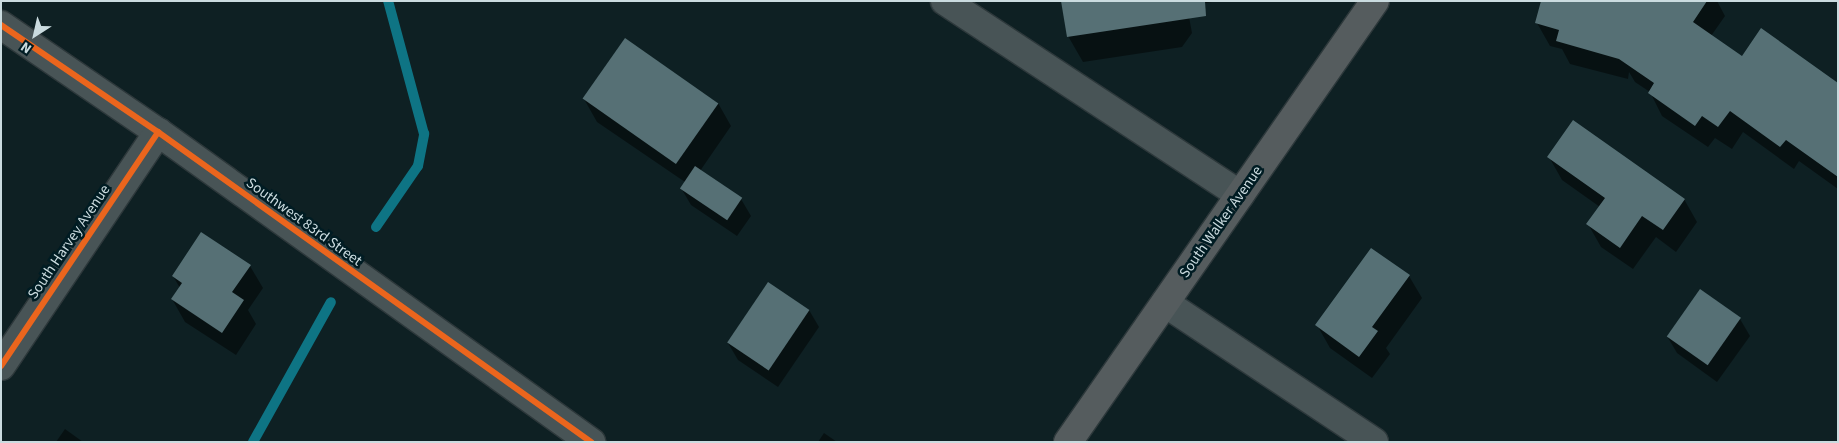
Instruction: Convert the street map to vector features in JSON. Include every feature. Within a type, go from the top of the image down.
[{"type":"main road","name":"South Walker Avenue","points":[[1068,442],[1375,1]]},
{"type":"street","points":[[945,1],[1240,195]]},
{"type":"street","name":"Southwest 83rd Street","points":[[1,25],[158,132],[580,439]]},
{"type":"street","name":"South Harvey Avenue","points":[[1,366],[158,132]]},
{"type":"street","points":[[1165,303],[1374,442]]},
{"type":"building","points":[[1061,1],[1205,1],[1206,16],[1067,37]]},
{"type":"building","points":[[1541,1],[1707,1],[1693,22],[1742,56],[1761,28],[1838,83],[1838,177],[1786,140],[1780,147],[1730,111],[1718,127],[1702,116],[1695,126],[1648,93],[1654,83],[1619,59],[1556,41],[1559,30],[1535,23]]},
{"type":"building","points":[[625,38],[718,103],[676,164],[583,99]]},
{"type":"building","points":[[1573,120],[1685,199],[1663,230],[1642,216],[1620,248],[1586,224],[1605,198],[1547,157]]},
{"type":"building","points":[[695,166],[742,198],[727,220],[680,188]]},
{"type":"building","points":[[201,232],[251,265],[232,292],[244,300],[222,333],[171,299],[182,283],[172,276]]},
{"type":"building","points":[[1371,248],[1410,275],[1372,327],[1378,331],[1359,357],[1315,325]]},
{"type":"building","points":[[768,282],[809,310],[769,370],[727,343]]},
{"type":"building","points":[[1700,289],[1741,318],[1708,365],[1667,337]]},
{"type":"waterway","points":[[376,227],[418,166],[424,134],[388,1]]},
{"type":"waterway","points":[[253,442],[331,302]]},
{"type":"cycle path","points":[[1,25],[158,132],[591,442]]},
{"type":"cycle path","points":[[1,366],[158,132]]}]
